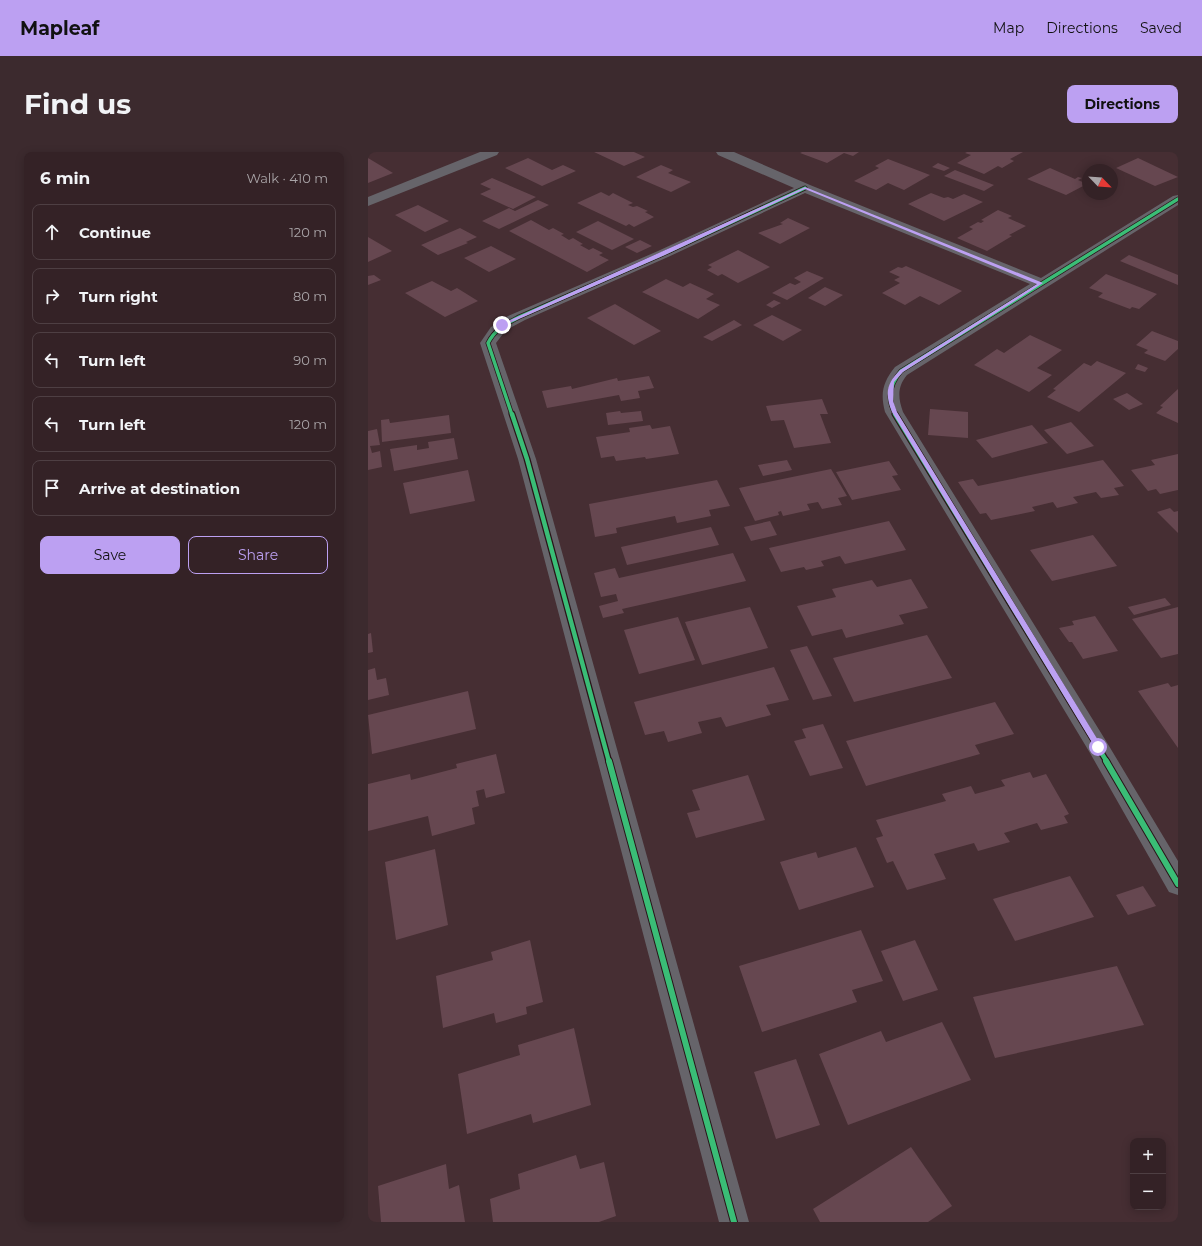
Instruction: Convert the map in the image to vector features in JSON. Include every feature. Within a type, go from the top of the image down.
[{"type":"street","points":[[368,202],[492,152]]},
{"type":"street","points":[[723,152],[805,188],[1040,283]]},
{"type":"street","points":[[734,1222],[527,459],[488,343],[492,334],[502,325],[519,316],[663,254],[805,188]]},
{"type":"street","points":[[1178,199],[1040,283],[902,371],[892,382],[890,401],[894,412],[1098,747],[1178,884]]},
{"type":"building","points":[[594,152],[634,152],[645,157],[624,166]]},
{"type":"building","points":[[859,152],[853,156],[844,153],[827,163],[800,153]]},
{"type":"building","points":[[1023,152],[1010,159],[1014,161],[1002,168],[998,166],[984,174],[957,163],[971,155],[965,153]]},
{"type":"building","points":[[368,158],[393,173],[368,183]]},
{"type":"building","points":[[528,158],[552,170],[563,165],[576,171],[542,186],[505,168]]},
{"type":"building","points":[[1138,158],[1178,177],[1155,186],[1118,169],[1118,167]]},
{"type":"building","points":[[888,159],[930,175],[904,190],[888,183],[876,190],[854,181],[879,168],[875,166]]},
{"type":"building","points":[[938,163],[950,168],[944,171],[932,167]]},
{"type":"building","points":[[661,165],[673,170],[668,173],[691,182],[671,192],[636,177]]},
{"type":"building","points":[[1050,168],[1075,179],[1078,177],[1082,178],[1078,180],[1082,182],[1082,187],[1066,195],[1027,179]]},
{"type":"building","points":[[955,170],[994,185],[984,191],[944,176]]},
{"type":"building","points":[[492,178],[536,197],[513,209],[480,194],[491,189],[480,184]]},
{"type":"building","points":[[601,192],[609,196],[613,193],[633,203],[628,205],[633,207],[637,206],[648,211],[645,212],[654,217],[634,227],[629,224],[626,226],[577,203]]},
{"type":"building","points":[[931,193],[944,198],[948,197],[953,199],[964,194],[983,202],[944,221],[908,204]]},
{"type":"building","points":[[538,200],[549,205],[499,229],[482,221],[509,208],[515,211]]},
{"type":"building","points":[[418,205],[449,221],[425,232],[395,215]]},
{"type":"building","points":[[998,210],[1012,216],[1008,218],[1026,226],[1009,235],[1012,236],[987,251],[957,238],[973,229],[969,227],[978,222],[981,223],[984,221],[981,220]]},
{"type":"building","points":[[788,218],[810,228],[780,244],[758,233],[783,224],[780,223]]},
{"type":"building","points":[[531,220],[549,230],[553,228],[564,234],[561,235],[569,240],[573,238],[583,244],[580,245],[589,250],[593,248],[603,253],[599,255],[609,260],[587,272],[509,231]]},
{"type":"building","points":[[598,221],[634,239],[612,250],[576,232]]},
{"type":"building","points":[[460,228],[477,237],[466,242],[468,243],[438,255],[421,245]]},
{"type":"building","points":[[368,237],[392,251],[368,262]]},
{"type":"building","points":[[640,240],[652,246],[637,253],[625,247]]},
{"type":"building","points":[[491,246],[516,259],[489,272],[464,258]]},
{"type":"building","points":[[738,250],[770,267],[738,283],[722,274],[718,276],[707,270],[712,267],[708,265]]},
{"type":"building","points":[[1129,255],[1178,275],[1178,285],[1120,261]]},
{"type":"building","points":[[906,266],[962,291],[939,305],[920,296],[905,305],[882,293],[900,283],[894,280],[900,277],[889,272],[898,267],[902,268]]},
{"type":"building","points":[[807,271],[824,278],[787,300],[772,293],[790,283],[795,285],[801,282],[794,278]]},
{"type":"building","points":[[1106,274],[1157,294],[1139,309],[1132,307],[1130,309],[1098,297],[1103,293],[1089,288]]},
{"type":"building","points":[[374,275],[381,280],[368,285],[368,276]]},
{"type":"building","points":[[666,279],[683,287],[690,283],[714,294],[706,299],[720,305],[698,319],[642,292]]},
{"type":"building","points":[[432,281],[451,291],[457,288],[478,301],[445,317],[405,293]]},
{"type":"building","points":[[825,287],[843,295],[825,306],[808,298]]},
{"type":"building","points":[[774,300],[781,303],[772,308],[766,305]]},
{"type":"building","points":[[615,304],[661,331],[634,345],[587,318]]},
{"type":"building","points":[[772,315],[802,330],[783,341],[753,325]]},
{"type":"building","points":[[734,320],[742,325],[712,341],[703,337]]},
{"type":"building","points":[[1152,331],[1178,341],[1178,349],[1165,361],[1144,353],[1148,350],[1136,345]]},
{"type":"building","points":[[1030,335],[1062,350],[1037,368],[1052,375],[1029,392],[974,365],[997,349],[1004,353]]},
{"type":"building","points":[[1097,361],[1126,373],[1079,412],[1047,397],[1056,390],[1053,389],[1084,363],[1091,366]]},
{"type":"building","points":[[1138,364],[1148,368],[1145,372],[1135,369]]},
{"type":"building","points":[[649,376],[654,388],[638,391],[640,398],[621,401],[619,395],[547,408],[542,391],[571,386],[572,389],[617,378],[618,381]]},
{"type":"building","points":[[1178,389],[1178,423],[1156,413],[1163,407],[1160,406]]},
{"type":"building","points":[[1127,393],[1143,404],[1129,410],[1113,399]]},
{"type":"building","points":[[822,399],[828,414],[820,414],[831,443],[794,448],[784,420],[771,421],[766,406]]},
{"type":"building","points":[[930,409],[968,412],[968,438],[928,435]]},
{"type":"building","points":[[620,411],[621,413],[641,411],[643,421],[608,425],[606,413]]},
{"type":"building","points":[[449,415],[451,433],[382,442],[381,420],[389,419],[390,423]]},
{"type":"building","points":[[1071,422],[1094,446],[1067,454],[1044,430]]},
{"type":"building","points":[[650,425],[652,429],[670,426],[679,454],[646,459],[645,457],[616,461],[614,456],[601,458],[596,437],[630,432],[629,428]]},
{"type":"building","points":[[1032,425],[1048,443],[992,458],[976,440]]},
{"type":"building","points":[[377,429],[380,445],[370,446],[372,453],[380,451],[382,467],[368,470],[368,431]]},
{"type":"building","points":[[454,438],[458,459],[394,471],[390,449],[417,445],[417,450],[429,448],[428,442]]},
{"type":"building","points":[[1178,454],[1178,490],[1160,494],[1156,489],[1148,491],[1131,470],[1155,465],[1151,460]]},
{"type":"building","points":[[787,460],[792,470],[763,476],[758,465]]},
{"type":"building","points":[[1103,460],[1124,486],[1114,488],[1119,495],[1101,498],[1096,492],[1073,497],[1078,503],[1057,508],[1053,502],[1032,507],[1035,511],[991,520],[986,513],[980,514],[958,482],[973,479],[978,486]]},
{"type":"building","points":[[889,461],[898,475],[892,476],[901,490],[852,500],[836,472]]},
{"type":"building","points":[[831,469],[847,496],[838,498],[842,505],[822,509],[818,502],[807,504],[810,510],[783,516],[781,511],[778,512],[779,515],[755,521],[739,488]]},
{"type":"building","points":[[468,470],[475,501],[410,514],[403,483]]},
{"type":"building","points":[[717,480],[730,506],[709,510],[711,516],[677,523],[675,516],[616,528],[617,533],[595,537],[589,504]]},
{"type":"building","points":[[1170,508],[1174,512],[1178,511],[1178,533],[1157,512]]},
{"type":"building","points":[[770,521],[777,535],[751,541],[744,527]]},
{"type":"building","points":[[889,521],[906,550],[845,564],[840,556],[821,561],[824,566],[806,570],[804,567],[781,572],[769,548]]},
{"type":"building","points":[[711,527],[719,545],[627,565],[621,547]]},
{"type":"building","points":[[1093,535],[1117,566],[1052,581],[1030,550]]},
{"type":"building","points":[[733,553],[746,581],[622,609],[624,613],[603,618],[599,606],[618,601],[616,594],[601,597],[594,573],[615,568],[619,578]]},
{"type":"building","points":[[911,579],[928,608],[899,615],[904,624],[846,638],[842,629],[812,636],[797,606],[836,597],[832,589],[872,580],[877,587]]},
{"type":"building","points":[[1165,598],[1171,605],[1134,615],[1128,607]]},
{"type":"building","points":[[750,607],[768,648],[702,665],[685,622]]},
{"type":"building","points":[[1178,607],[1178,654],[1161,658],[1132,619]]},
{"type":"building","points":[[1095,616],[1118,651],[1083,659],[1072,642],[1069,642],[1059,628],[1074,625],[1072,621]]},
{"type":"building","points":[[678,617],[695,660],[639,674],[624,630]]},
{"type":"building","points":[[371,633],[373,652],[368,653],[368,634]]},
{"type":"building","points":[[927,635],[952,678],[854,702],[833,658]]},
{"type":"building","points":[[807,646],[832,696],[813,700],[790,650]]},
{"type":"building","points":[[774,667],[789,700],[766,705],[771,715],[726,727],[721,717],[698,722],[702,733],[668,742],[664,731],[645,735],[634,702]]},
{"type":"building","points":[[375,668],[377,680],[386,678],[389,695],[368,700],[368,670]]},
{"type":"building","points":[[1168,683],[1171,687],[1178,685],[1178,748],[1138,691]]},
{"type":"building","points":[[468,691],[476,729],[372,754],[368,715]]},
{"type":"building","points":[[995,702],[1014,734],[975,745],[980,754],[866,786],[846,741]]},
{"type":"building","points":[[823,724],[843,768],[810,776],[794,741],[806,738],[802,729]]},
{"type":"building","points":[[496,754],[505,793],[486,798],[484,789],[476,791],[479,806],[472,808],[475,824],[432,836],[428,816],[368,831],[368,784],[410,774],[411,780],[457,768],[456,764]]},
{"type":"building","points":[[1030,772],[1033,778],[1046,774],[1069,814],[1064,816],[1068,823],[1041,830],[1037,823],[1004,833],[1010,842],[978,851],[974,843],[934,854],[946,879],[907,890],[893,861],[887,863],[876,838],[883,836],[876,820],[946,801],[942,794],[971,786],[975,794],[1005,786],[1001,780]]},
{"type":"building","points":[[748,775],[765,820],[696,838],[687,813],[700,810],[692,790]]},
{"type":"building","points":[[856,847],[874,887],[799,910],[780,862],[816,852],[818,858]]},
{"type":"building","points":[[435,849],[448,925],[396,940],[385,862]]},
{"type":"building","points":[[1070,876],[1094,917],[1015,941],[993,899]]},
{"type":"building","points":[[1143,886],[1156,906],[1128,915],[1116,895]]},
{"type":"building","points":[[861,930],[883,981],[852,990],[857,1002],[762,1032],[739,966]]},
{"type":"building","points":[[530,940],[543,1002],[526,1007],[527,1014],[496,1023],[494,1013],[443,1028],[436,976],[493,960],[491,952]]},
{"type":"building","points":[[915,940],[938,990],[903,1001],[881,951]]},
{"type":"building","points":[[1117,966],[1144,1025],[995,1058],[973,997]]},
{"type":"building","points":[[942,1022],[971,1080],[848,1125],[819,1054],[881,1031],[886,1042]]},
{"type":"building","points":[[574,1028],[591,1105],[533,1123],[531,1114],[467,1134],[458,1074],[520,1055],[518,1045]]},
{"type":"building","points":[[796,1059],[820,1125],[776,1139],[754,1072]]},
{"type":"building","points":[[911,1147],[952,1206],[928,1222],[820,1222],[813,1209]]},
{"type":"building","points":[[576,1155],[580,1169],[604,1162],[616,1216],[599,1222],[493,1222],[490,1199],[520,1189],[518,1174]]},
{"type":"building","points":[[446,1164],[449,1189],[459,1185],[465,1222],[381,1222],[378,1186]]},
{"type":"cycle path","points":[[734,1222],[527,459],[488,343],[490,338],[497,330],[519,317],[663,254],[805,188]]},
{"type":"cycle path","points":[[1178,199],[901,371],[890,390],[894,412],[1098,747],[1178,884]]},
{"type":"route","points":[[502,325],[519,316],[663,254],[805,188],[1040,283],[902,371],[892,382],[890,401],[894,412],[1098,747]]}]
